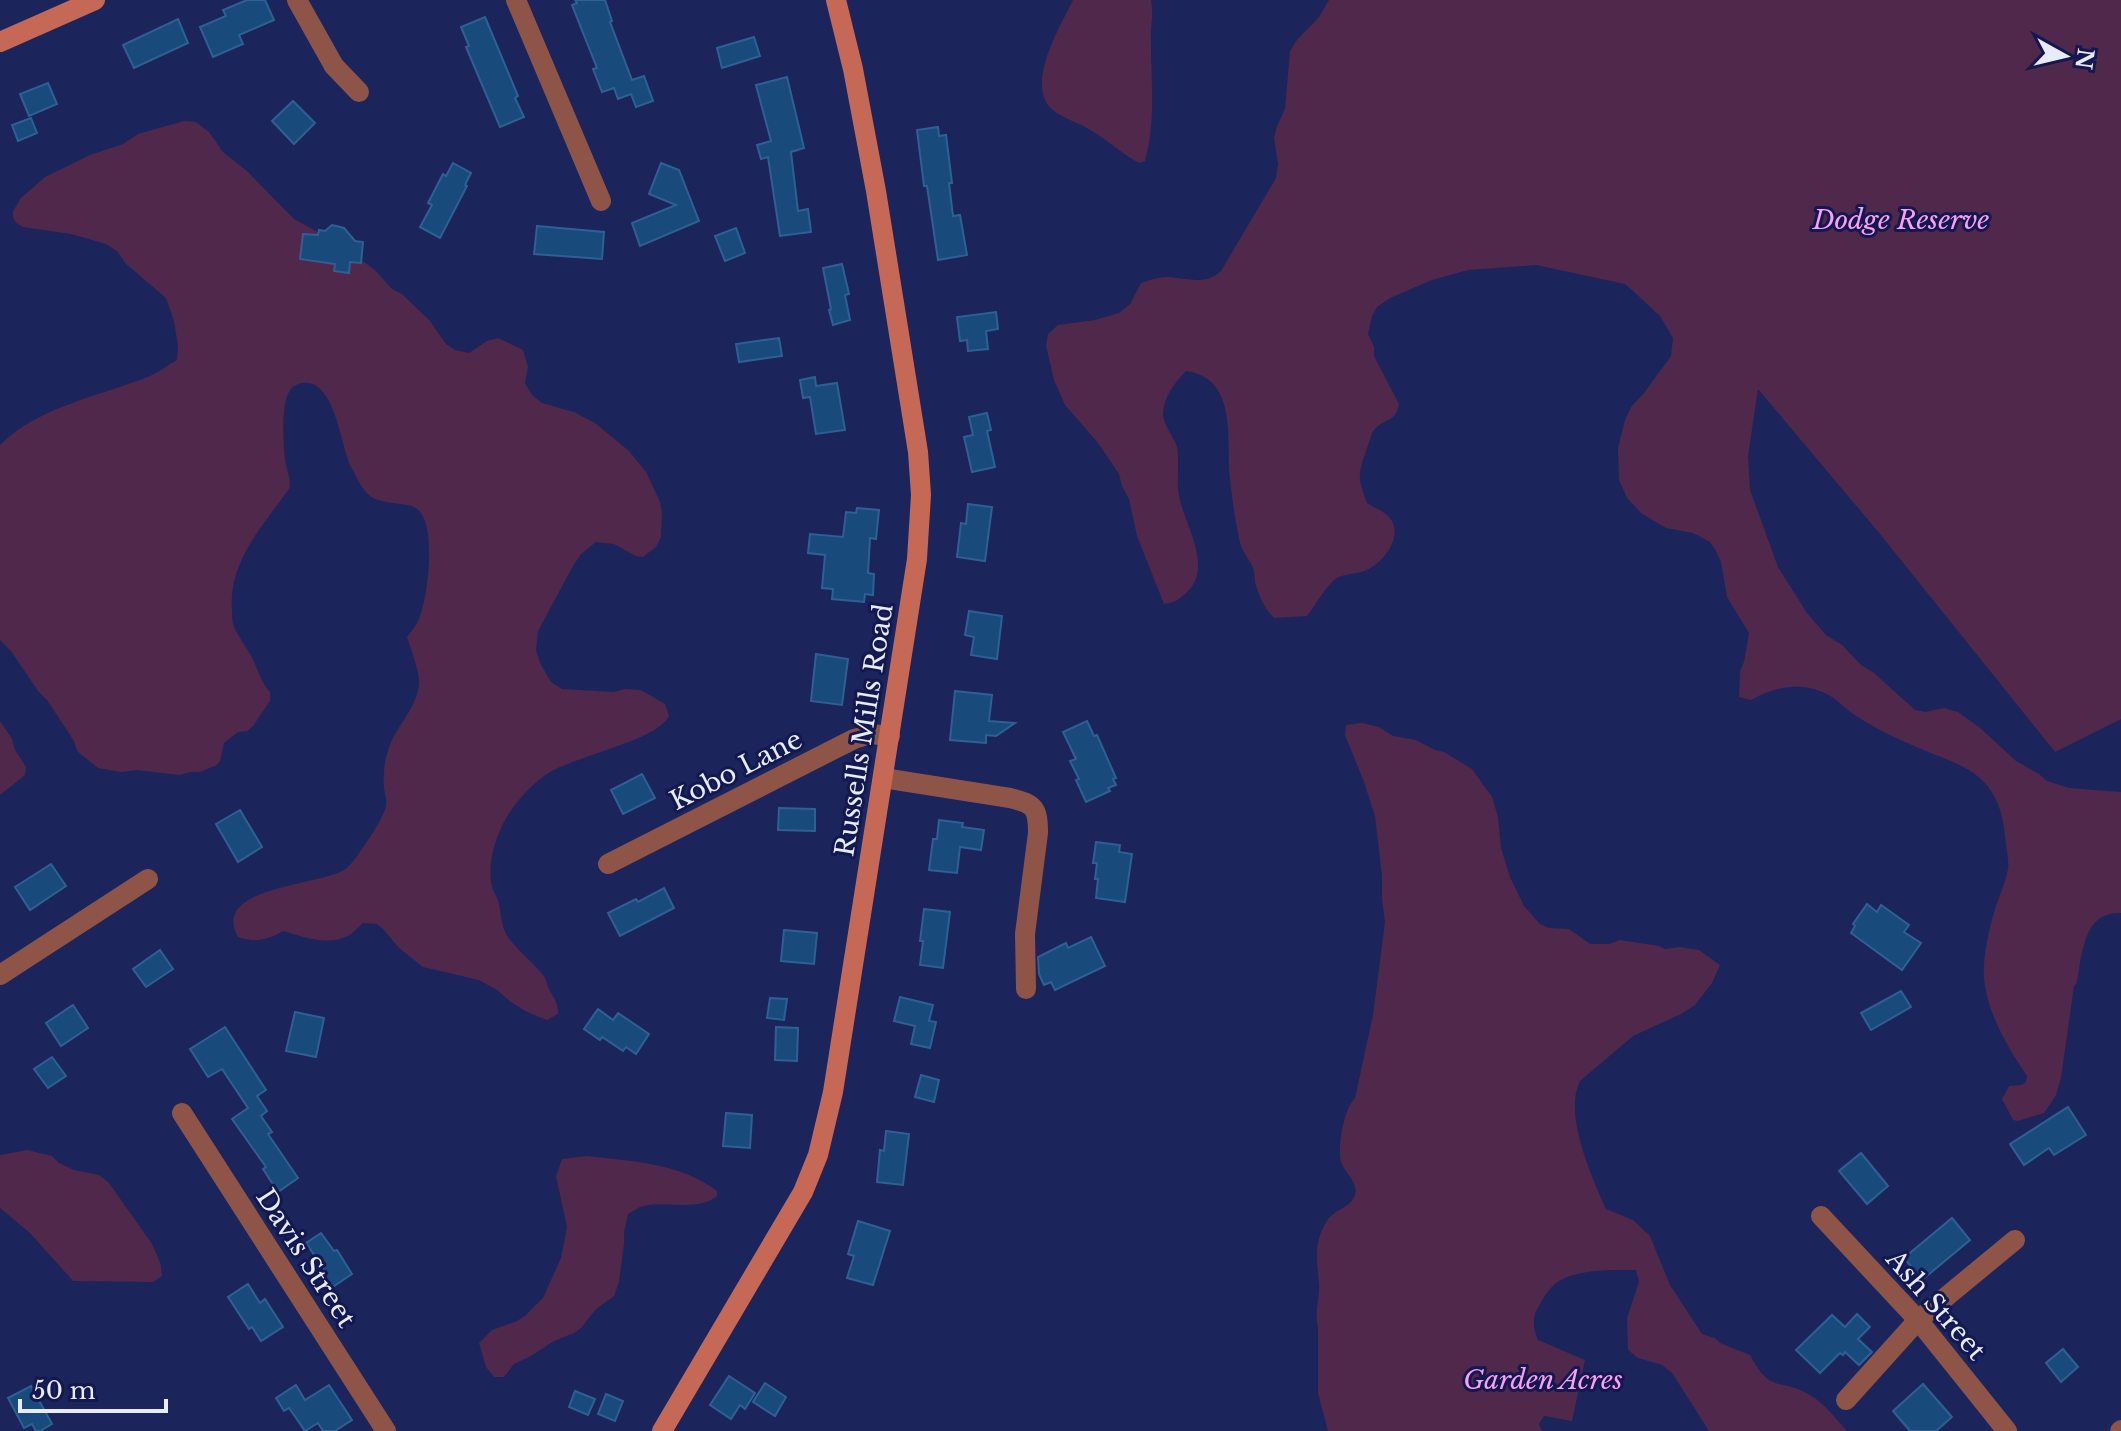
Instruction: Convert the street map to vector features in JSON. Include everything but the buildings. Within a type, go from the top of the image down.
[{"type":"main road","points":[[0,42],[95,0]]},
{"type":"main road","name":"Russells Mills Road","points":[[662,1431],[803,1192],[824,1136],[917,559],[921,473],[876,191],[853,69],[836,0]]},
{"type":"street","points":[[297,0],[334,66],[359,92]]},
{"type":"street","points":[[516,0],[601,201]]},
{"type":"street","name":"Kobo Lane","points":[[608,864],[854,739],[871,734],[890,736]]},
{"type":"street","points":[[883,778],[1010,798],[1035,809],[1038,833],[1025,934],[1026,989]]},
{"type":"street","points":[[0,975],[148,879]]},
{"type":"street","name":"Davis Street","points":[[182,1113],[386,1431]]},
{"type":"street","name":"Ash Street","points":[[1821,1216],[1918,1320],[2007,1431]]},
{"type":"street","points":[[1846,1400],[1918,1320],[2015,1240]]},
{"type":"green space","points":[[1073,0],[1151,0],[1152,117],[1145,161],[1139,163],[1092,131],[1057,113],[1045,99],[1042,86],[1047,56]]},
{"type":"green space","name":"Dodge Reserve","points":[[1329,0],[2121,0],[2121,719],[2055,752],[1880,534],[1758,389],[1748,456],[1750,490],[1778,567],[1807,613],[1826,635],[1842,645],[1915,710],[1926,712],[1944,708],[1958,712],[2016,761],[2047,781],[2069,788],[2121,792],[2121,913],[2108,914],[2099,919],[2087,937],[2074,986],[2061,1078],[2056,1095],[2044,1113],[2013,1120],[2002,1099],[2009,1086],[2022,1085],[2027,1076],[1996,1023],[1986,994],[1985,958],[1989,933],[2008,866],[2004,827],[1997,801],[1981,779],[1968,770],[1877,728],[1822,692],[1792,687],[1771,691],[1751,700],[1739,697],[1740,671],[1749,633],[1727,597],[1716,551],[1710,542],[1693,533],[1666,528],[1641,513],[1627,498],[1619,480],[1618,448],[1625,420],[1631,407],[1671,356],[1673,338],[1660,316],[1625,284],[1536,265],[1468,270],[1432,280],[1377,307],[1368,334],[1374,356],[1399,404],[1395,414],[1373,432],[1362,464],[1360,481],[1367,503],[1392,521],[1394,536],[1383,558],[1364,571],[1334,580],[1307,616],[1274,618],[1261,599],[1253,568],[1237,531],[1224,403],[1210,381],[1202,375],[1186,371],[1171,390],[1163,413],[1177,447],[1179,496],[1196,547],[1198,572],[1194,584],[1185,594],[1176,601],[1164,604],[1137,536],[1129,499],[1119,474],[1099,444],[1065,405],[1054,380],[1046,346],[1048,334],[1058,325],[1119,313],[1130,304],[1141,283],[1165,277],[1202,280],[1221,271],[1276,178],[1278,164],[1274,138],[1285,109],[1290,51]]},
{"type":"green space","points":[[184,121],[196,122],[209,132],[223,152],[248,172],[294,219],[341,245],[375,270],[430,321],[446,344],[469,353],[498,338],[523,350],[528,367],[525,383],[532,395],[542,403],[574,412],[595,423],[629,451],[646,472],[660,502],[661,537],[656,547],[643,557],[614,544],[596,542],[581,554],[573,566],[538,631],[536,650],[551,682],[562,689],[641,690],[665,704],[669,716],[648,734],[544,776],[517,802],[499,833],[491,860],[492,887],[506,934],[543,975],[556,1002],[558,1014],[547,1020],[527,1012],[479,980],[423,967],[399,948],[377,924],[363,923],[348,936],[332,940],[315,940],[283,931],[261,940],[238,937],[233,920],[240,907],[254,897],[335,874],[347,868],[363,848],[384,812],[387,755],[395,734],[414,702],[419,684],[407,637],[418,621],[425,597],[429,546],[424,518],[414,507],[381,501],[365,491],[347,457],[330,403],[314,385],[297,385],[286,398],[284,439],[289,489],[250,544],[232,592],[234,627],[270,692],[270,701],[253,726],[247,731],[238,732],[224,743],[217,765],[200,772],[179,775],[98,768],[77,751],[74,741],[47,700],[0,640],[0,445],[52,411],[157,373],[177,360],[178,346],[166,298],[126,264],[117,251],[106,244],[71,234],[23,227],[16,223],[13,211],[21,198],[45,177],[90,155],[123,144],[138,134]]},
{"type":"green space","points":[[0,721],[26,767],[25,775],[0,795]]},
{"type":"green space","name":"Garden Acres","points":[[1362,723],[1379,727],[1393,736],[1416,740],[1472,769],[1492,797],[1498,817],[1501,848],[1510,877],[1524,906],[1540,924],[1549,928],[1569,929],[1590,944],[1609,944],[1620,940],[1665,949],[1679,947],[1699,950],[1720,965],[1712,983],[1695,1005],[1633,1036],[1580,1081],[1575,1110],[1581,1145],[1606,1209],[1633,1220],[1650,1236],[1670,1285],[1702,1334],[1750,1355],[1770,1380],[1815,1398],[1847,1431],[1709,1431],[1672,1373],[1662,1365],[1638,1358],[1628,1350],[1627,1318],[1639,1282],[1636,1270],[1626,1270],[1591,1272],[1559,1281],[1543,1298],[1535,1313],[1534,1326],[1538,1340],[1585,1360],[1572,1421],[1544,1416],[1539,1424],[1542,1431],[1328,1431],[1318,1393],[1317,1251],[1328,1219],[1350,1203],[1356,1191],[1341,1162],[1341,1138],[1348,1110],[1355,1098],[1373,1015],[1385,922],[1375,816],[1345,735],[1346,725]]},
{"type":"green space","points":[[27,1150],[52,1156],[59,1163],[99,1175],[109,1183],[152,1244],[162,1276],[153,1282],[73,1281],[30,1233],[0,1208],[0,1155]]},
{"type":"green space","points":[[587,1156],[672,1169],[703,1182],[717,1191],[717,1196],[700,1204],[649,1205],[628,1214],[619,1282],[614,1296],[596,1309],[574,1333],[514,1364],[504,1377],[494,1377],[486,1367],[479,1343],[492,1330],[526,1315],[543,1298],[561,1258],[567,1227],[556,1176],[562,1159]]}]
